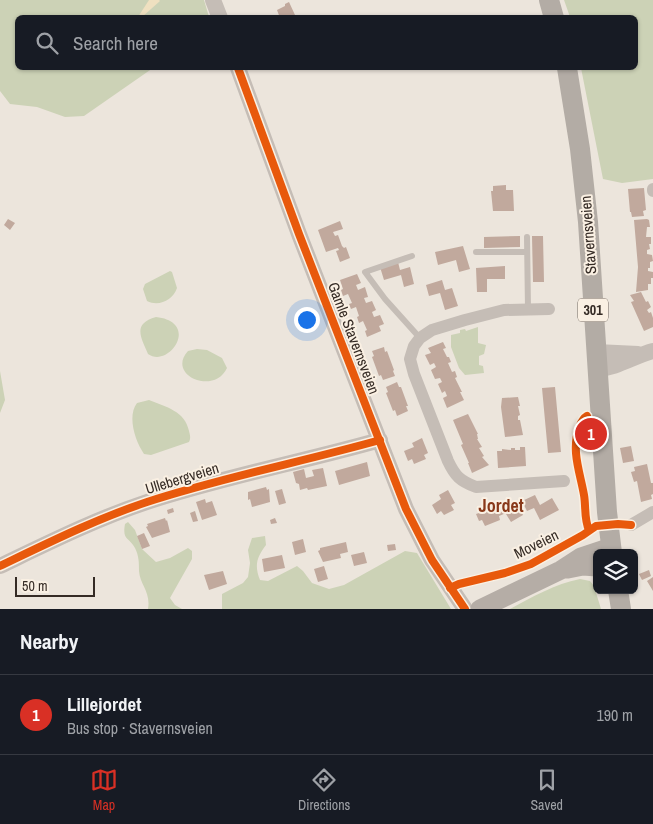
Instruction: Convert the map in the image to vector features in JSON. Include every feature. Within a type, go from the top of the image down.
[{"type":"main road","points":[[549,0],[553,15]]},
{"type":"main road","name":"Stavernsveien","points":[[567,70],[580,149],[588,222],[612,549]]},
{"type":"main road","points":[[480,609],[561,570],[581,557],[593,554]]},
{"type":"main road","points":[[561,570],[583,566],[593,567]]},
{"type":"main road","points":[[619,594],[621,609]]},
{"type":"street","points":[[213,0],[219,15]]},
{"type":"street","name":"Gamle Stavernsveien","points":[[239,70],[299,234],[406,510],[421,540],[465,609]]},
{"type":"street","points":[[550,309],[504,310],[432,330],[420,338],[414,346],[410,359],[414,374],[454,473],[464,482],[476,487],[564,481]]},
{"type":"street","points":[[597,361],[646,353]]},
{"type":"street","name":"Ullebergveien","points":[[0,566],[81,528],[146,502],[219,480],[380,440]]},
{"type":"street","points":[[631,525],[653,512]]},
{"type":"lane","points":[[527,237],[528,309]]},
{"type":"lane","points":[[476,252],[527,252]]},
{"type":"lane","points":[[412,256],[365,272],[385,299],[420,338]]},
{"type":"green space","points":[[0,0],[204,0],[208,15],[15,15],[15,70],[150,70],[84,116],[65,117],[37,107],[10,104],[0,91]]},
{"type":"green space","points":[[564,0],[653,0],[653,179],[622,183],[603,179],[581,70],[638,70],[638,15],[569,15]]},
{"type":"green space","points":[[170,271],[177,288],[172,296],[161,303],[147,301],[143,289],[145,284]]},
{"type":"green space","points":[[156,317],[169,321],[177,327],[179,335],[177,343],[172,350],[156,357],[148,354],[140,332],[144,323]]},
{"type":"green space","points":[[478,327],[478,343],[486,345],[484,354],[479,356],[479,365],[483,366],[484,373],[465,375],[459,368],[451,347],[451,335],[460,333],[460,330],[465,329],[466,331]]},
{"type":"green space","points":[[197,349],[207,350],[222,358],[227,368],[221,376],[212,381],[203,381],[194,379],[187,374],[183,368],[183,360],[188,351]]},
{"type":"green space","points":[[0,371],[5,400],[0,413]]},
{"type":"green space","points":[[149,400],[179,414],[187,424],[190,434],[189,442],[151,455],[144,454],[135,436],[132,421],[134,408],[137,403]]},
{"type":"green space","points":[[128,522],[135,530],[142,549],[156,562],[170,558],[188,548],[192,551],[192,559],[170,598],[175,605],[182,609],[148,609],[147,593],[140,576],[137,554],[124,533],[125,524]]},
{"type":"green space","points":[[265,536],[266,545],[260,553],[257,565],[260,580],[268,581],[297,566],[312,583],[329,589],[344,585],[405,551],[417,553],[451,609],[222,609],[222,594],[243,583],[248,577],[250,563],[248,550],[252,538]]},
{"type":"green space","points":[[580,579],[590,581],[593,585],[593,594],[596,594],[601,609],[510,609],[535,596]]},
{"type":"sand","points":[[149,0],[160,1],[144,15],[139,15]]},
{"type":"building","points":[[289,2],[295,15],[279,15],[277,10],[285,6]]},
{"type":"building","points":[[506,185],[506,190],[513,190],[514,211],[493,211],[491,191],[493,191],[493,186]]},
{"type":"building","points":[[644,188],[646,210],[643,211],[644,216],[632,217],[628,189]]},
{"type":"building","points":[[8,219],[15,223],[10,230],[4,225]]},
{"type":"building","points":[[634,220],[649,220],[650,227],[647,227],[646,237],[651,237],[651,244],[649,244],[650,249],[647,250],[647,254],[652,255],[653,261],[650,262],[648,271],[653,272],[653,278],[651,278],[651,284],[648,284],[648,290],[636,292],[638,267]]},
{"type":"building","points":[[340,221],[343,229],[333,232],[335,236],[338,235],[342,246],[346,247],[350,258],[340,262],[336,251],[339,250],[338,248],[326,252],[318,230]]},
{"type":"building","points":[[520,236],[520,247],[484,248],[484,237]]},
{"type":"building","points":[[532,236],[543,236],[544,282],[533,282]]},
{"type":"building","points":[[463,246],[470,269],[459,272],[456,260],[438,265],[435,252]]},
{"type":"building","points":[[398,262],[400,270],[410,267],[414,284],[404,287],[401,275],[384,280],[380,267]]},
{"type":"building","points":[[505,266],[505,279],[487,279],[487,292],[477,292],[476,268]]},
{"type":"building","points":[[357,274],[361,283],[356,285],[358,290],[365,287],[368,297],[364,298],[366,303],[372,301],[376,310],[372,312],[374,317],[380,315],[384,324],[379,326],[381,331],[367,337],[365,331],[367,330],[363,321],[359,323],[356,307],[351,309],[349,304],[352,303],[348,294],[343,296],[341,290],[343,289],[340,280]]},
{"type":"building","points":[[442,280],[445,290],[452,288],[458,306],[445,310],[440,293],[429,296],[426,285]]},
{"type":"building","points":[[641,292],[651,307],[647,310],[649,313],[651,312],[653,318],[653,327],[644,331],[631,302],[634,301],[630,295]]},
{"type":"building","points":[[443,342],[446,348],[443,349],[451,362],[448,363],[452,372],[455,371],[457,377],[455,378],[464,400],[447,408],[443,398],[447,396],[445,391],[442,393],[438,384],[442,382],[440,378],[435,379],[431,370],[436,367],[434,363],[430,365],[425,355],[431,353],[428,348]]},
{"type":"building","points":[[384,347],[395,376],[383,380],[381,375],[379,376],[372,357],[374,356],[372,351]]},
{"type":"building","points":[[397,382],[399,387],[401,387],[408,411],[397,416],[386,393],[388,392],[386,387]]},
{"type":"building","points":[[555,387],[561,452],[548,453],[542,388]]},
{"type":"building","points":[[518,397],[520,415],[518,420],[520,420],[523,435],[505,437],[501,407],[502,398]]},
{"type":"building","points":[[468,414],[478,434],[477,439],[482,447],[479,448],[484,456],[482,457],[489,465],[472,473],[453,420]]},
{"type":"building","points":[[422,438],[428,453],[424,455],[426,459],[414,464],[412,459],[408,461],[404,451],[414,447],[412,443]]},
{"type":"building","points":[[631,446],[634,461],[623,463],[620,448]]},
{"type":"building","points":[[520,447],[525,447],[526,466],[498,468],[497,451],[502,451],[502,449],[511,450],[511,448],[520,450]]},
{"type":"building","points":[[367,462],[370,476],[339,485],[335,471]]},
{"type":"building","points":[[647,464],[651,483],[653,483],[653,494],[651,495],[652,499],[641,502],[637,481],[634,482],[631,472],[635,471],[634,467]]},
{"type":"building","points":[[323,468],[327,486],[300,490],[293,472],[304,469],[306,478],[314,476],[312,470]]},
{"type":"building","points":[[266,487],[267,490],[269,489],[270,502],[252,507],[250,499],[248,500],[248,492]]},
{"type":"building","points":[[282,489],[286,503],[279,505],[275,491]]},
{"type":"building","points":[[448,490],[455,503],[451,505],[454,510],[444,515],[441,511],[437,514],[432,505],[441,499],[439,495]]},
{"type":"building","points":[[535,495],[540,505],[552,498],[559,510],[540,520],[534,508],[527,511],[523,503],[522,509],[520,509],[523,515],[511,522],[506,514],[516,508],[517,501],[523,502]]},
{"type":"building","points":[[205,499],[206,503],[212,501],[217,515],[202,520],[196,502]]},
{"type":"building","points":[[502,503],[506,513],[499,516],[500,520],[485,526],[482,520],[479,521],[476,514],[479,513],[478,511]]},
{"type":"building","points":[[173,508],[174,512],[168,514],[167,510]]},
{"type":"building","points":[[195,511],[198,521],[193,522],[190,513]]},
{"type":"building","points":[[165,518],[170,532],[152,538],[146,527],[148,526],[147,524]]},
{"type":"building","points":[[275,518],[277,523],[271,524],[270,520]]},
{"type":"building","points":[[144,533],[150,546],[142,549],[137,536]]},
{"type":"building","points":[[303,539],[306,552],[295,555],[292,542]]},
{"type":"building","points":[[346,542],[348,552],[340,554],[341,558],[323,562],[318,551],[320,548]]},
{"type":"building","points":[[395,544],[396,550],[388,551],[387,545]]},
{"type":"building","points":[[364,552],[367,563],[354,566],[351,555]]},
{"type":"building","points":[[282,555],[285,568],[264,572],[262,559]]},
{"type":"building","points":[[324,566],[328,579],[318,582],[314,569]]},
{"type":"building","points":[[649,570],[651,576],[642,580],[639,574]]},
{"type":"building","points":[[223,571],[227,584],[209,590],[204,575]]},
{"type":"building","points":[[653,577],[653,591],[647,581]]},
{"type":"cycle path","points":[[239,70],[299,234],[406,509],[432,560],[465,609]]},
{"type":"cycle path","points":[[587,416],[579,428],[576,453],[584,495],[586,522],[589,530]]},
{"type":"cycle path","points":[[0,566],[54,540],[147,502],[204,485],[380,440]]},
{"type":"cycle path","name":"Moveien","points":[[450,588],[531,564],[596,526],[631,525]]},
{"type":"place","name":"Lillejordet","points":[[591,434]]},
{"type":"district","name":"Jordet","points":[[501,505]]}]
